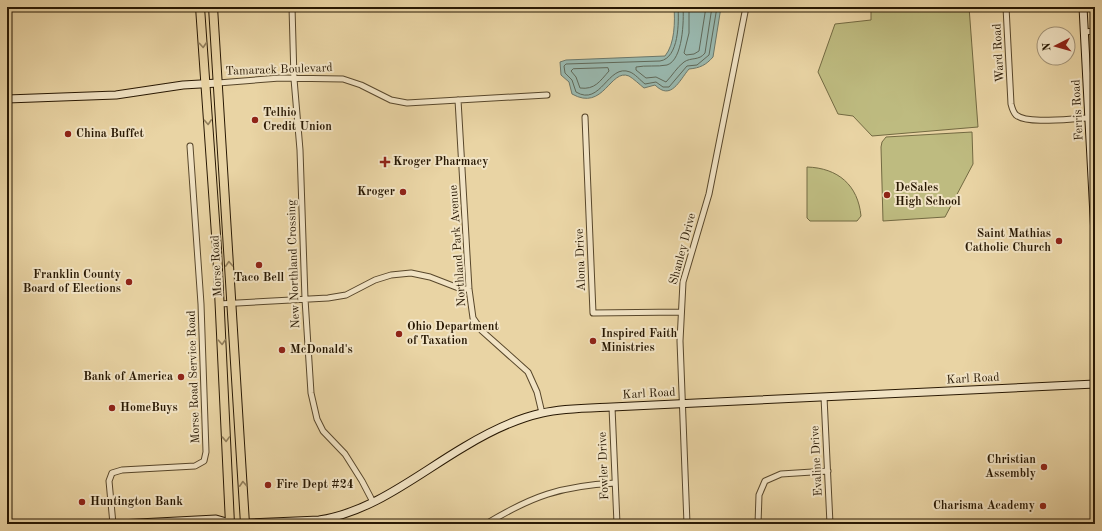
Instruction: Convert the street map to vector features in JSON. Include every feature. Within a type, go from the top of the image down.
[{"type":"main road","name":"Morse Road","points":[[200,7],[220,304],[229,524]]},
{"type":"main road","name":"Morse Road","points":[[213,7],[245,523]]},
{"type":"main road","name":"Ferris Road","points":[[1083,7],[1095,235]]},
{"type":"main road","name":"Tamarack Boulevard","points":[[7,99],[116,95],[206,83],[218,83]]},
{"type":"main road","name":"Karl Road","points":[[119,524],[216,519],[229,524],[319,522],[347,513],[373,502],[474,441],[503,427],[542,413],[612,407],[1095,384]]},
{"type":"street","name":"New Northland Crossing","points":[[292,7],[294,79],[300,150],[305,299],[311,393],[317,419],[323,431],[345,454],[373,502]]},
{"type":"street","name":"Shanley Drive","points":[[687,524],[680,341],[683,282],[709,194],[746,7]]},
{"type":"street","name":"Ward Road","points":[[1006,7],[1011,99],[1013,110],[1016,115],[1034,120],[1089,118]]},
{"type":"street","points":[[1084,32],[1095,31]]},
{"type":"street","name":"Tamarack Boulevard","points":[[218,83],[294,79],[343,79],[360,85],[391,100],[407,103],[547,95]]},
{"type":"street","name":"Northland Park Avenue","points":[[458,100],[469,289],[474,318],[482,331],[528,372],[537,392],[542,413]]},
{"type":"street","name":"Alona Drive","points":[[585,117],[593,314],[681,312]]},
{"type":"street","name":"Morse Road Service Road","points":[[113,524],[110,481],[112,473],[122,470],[195,466],[204,461],[206,452],[201,304],[190,146]]},
{"type":"street","points":[[220,304],[328,298],[346,295],[375,280],[391,275],[411,273],[430,277],[461,289],[469,289]]},
{"type":"street","name":"Evaline Drive","points":[[824,397],[830,524]]},
{"type":"street","name":"Fowler Drive","points":[[612,407],[617,524]]},
{"type":"street","points":[[758,524],[759,495],[765,481],[780,474],[828,471]]},
{"type":"street","points":[[486,524],[522,503],[542,494],[569,488],[615,484]]},
{"type":"shaded area","points":[[871,7],[969,7],[978,127],[872,136],[853,116],[838,114],[818,72],[835,24],[871,20]]},
{"type":"shaded area","points":[[972,132],[973,164],[945,217],[883,221],[881,147],[882,142],[886,137]]},
{"type":"shaded area","points":[[807,167],[818,168],[837,175],[851,187],[856,195],[861,216],[857,221],[810,221],[807,218]]},
{"type":"water","points":[[674,7],[721,7],[713,57],[708,62],[700,67],[689,69],[674,88],[666,91],[655,85],[644,88],[629,76],[622,75],[592,98],[583,98],[572,94],[569,82],[561,75],[560,62],[566,60],[665,56],[673,39]]},
{"type":"place","name":"Telhio Credit Union","points":[[255,120]]},
{"type":"place","name":"China Buffet","points":[[68,134]]},
{"type":"place","name":"Kroger Pharmacy","points":[[385,162]]},
{"type":"place","name":"Kroger","points":[[403,192]]},
{"type":"place","name":"DeSales High School","points":[[887,195]]},
{"type":"place","name":"Saint Mathias Catholic Church","points":[[1059,241]]},
{"type":"place","name":"Taco Bell","points":[[259,265]]},
{"type":"place","name":"Franklin County Board of Elections","points":[[129,282]]},
{"type":"place","name":"Ohio Department of Taxation","points":[[399,334]]},
{"type":"place","name":"Inspired Faith Ministries","points":[[593,341]]},
{"type":"place","name":"McDonald's","points":[[282,350]]},
{"type":"place","name":"Bank of America","points":[[181,377]]},
{"type":"place","name":"HomeBuys","points":[[112,408]]},
{"type":"place","name":"Christian Assembly","points":[[1044,467]]},
{"type":"place","name":"Fire Dept #24","points":[[268,485]]},
{"type":"place","name":"Huntington Bank","points":[[82,502]]},
{"type":"place","name":"Charisma Academy","points":[[1043,506]]}]
